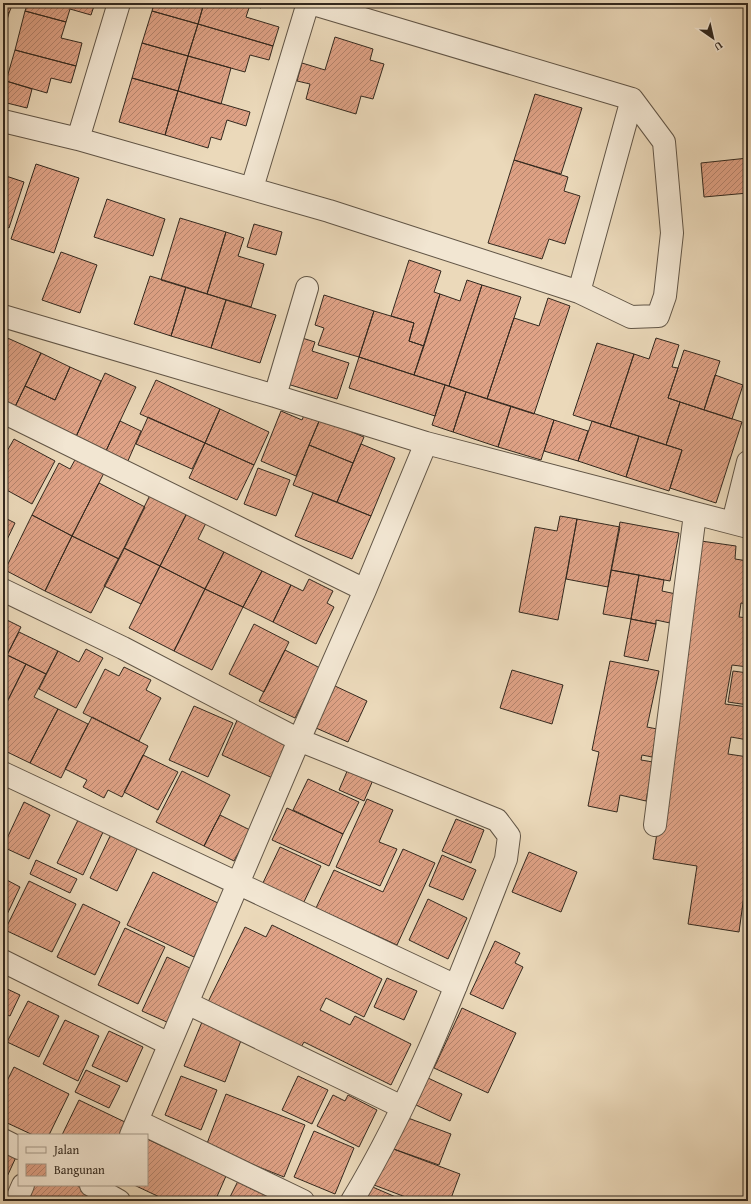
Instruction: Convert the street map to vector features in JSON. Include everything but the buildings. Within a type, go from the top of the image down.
[{"type":"street","points":[[78,139],[119,3]]},
{"type":"street","points":[[3,121],[78,139],[329,211],[579,292],[631,317],[658,316],[665,296],[672,233],[664,142],[632,99],[309,3],[252,188]]},
{"type":"street","points":[[579,292],[632,99]]},
{"type":"street","points":[[275,396],[307,288]]},
{"type":"street","points":[[3,316],[275,396],[426,443],[695,514],[741,524],[748,462]]},
{"type":"street","points":[[3,412],[365,590]]},
{"type":"street","points":[[148,1134],[134,1128],[237,884],[365,590],[426,443]]},
{"type":"street","points":[[655,825],[695,514]]},
{"type":"street","points":[[3,590],[123,648],[299,740],[497,820],[509,836],[506,859],[456,986],[402,1107],[352,1201]]},
{"type":"street","points":[[3,773],[456,986]]},
{"type":"street","points":[[3,961],[169,1044]]},
{"type":"street","points":[[187,1003],[402,1107]]},
{"type":"street","points":[[148,1134],[302,1201]]},
{"type":"street","points":[[3,1140],[18,1148]]},
{"type":"street","points":[[16,1201],[23,1186]]}]
